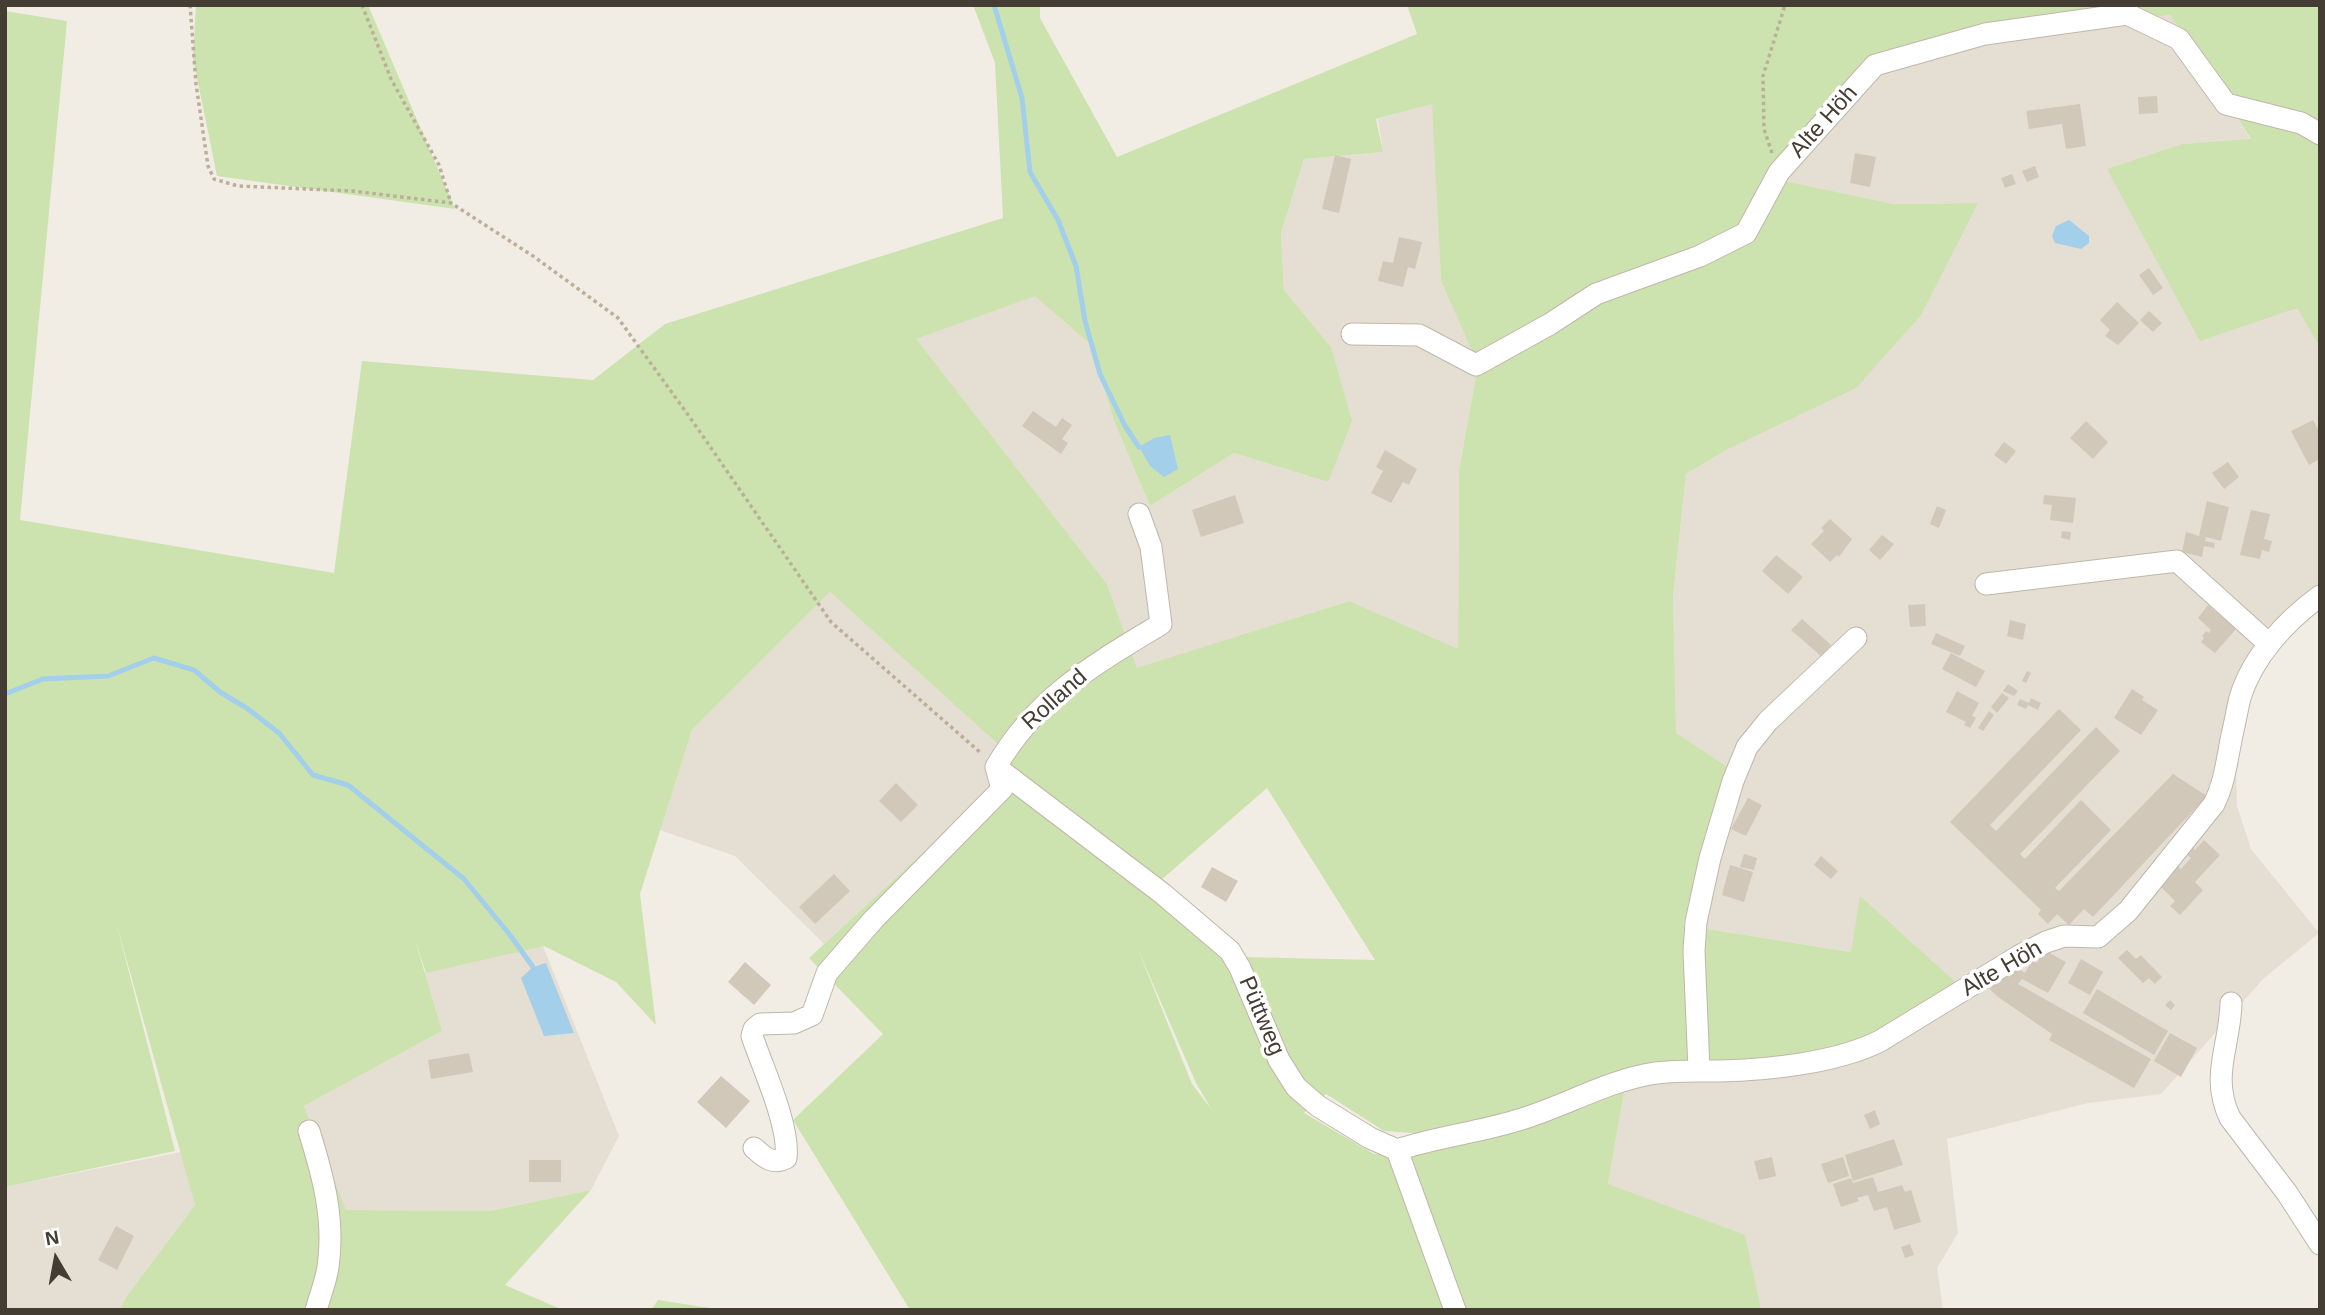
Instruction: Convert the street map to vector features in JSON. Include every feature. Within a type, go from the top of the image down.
[{"type":"lane","name":"Alte Höh","points":[[1352,334],[1419,335],[1476,365],[1550,324],[1596,293],[1700,256],[1746,233],[1779,172],[1875,65],[1985,34],[2127,14],[2179,39],[2227,104],[2301,123],[2320,134]]},
{"type":"lane","name":"Rolland","points":[[754,1148],[768,1161],[780,1161],[786,1158],[788,1148],[752,1036],[754,1029],[760,1024],[794,1023],[812,1015],[827,973],[873,920],[1002,789],[996,767],[1008,746],[1030,718],[1056,693],[1084,672],[1161,624],[1151,547],[1139,514]]},
{"type":"lane","points":[[1986,584],[2177,561],[2269,644]]},
{"type":"lane","name":"Alte Höh","points":[[1397,1150],[1431,1139],[1517,1121],[1638,1076],[1699,1069],[1717,1071],[1768,1067],[1858,1052],[2046,942],[2064,936],[2098,937],[2128,911],[2214,804],[2222,788],[2241,697],[2248,679],[2269,644],[2305,607],[2320,596]]},
{"type":"lane","points":[[1699,1069],[1694,951],[1696,922],[1710,858],[1733,781],[1747,747],[1768,721],[1856,638]]},
{"type":"lane","name":"Püttweg","points":[[996,767],[1163,894],[1230,951],[1240,968],[1279,1060],[1296,1087],[1318,1107],[1370,1138],[1397,1150]]},
{"type":"lane","points":[[2231,1003],[2220,1088],[2223,1105],[2287,1193],[2320,1244]]},
{"type":"lane","points":[[309,1131],[326,1186],[331,1233],[328,1268],[316,1310]]},
{"type":"lane","points":[[1397,1150],[1455,1310]]},
{"type":"path","points":[[190,5],[195,71],[208,166],[214,179],[238,186],[352,191],[451,203],[533,256],[618,318],[831,622],[996,767]]},
{"type":"path","points":[[362,5],[391,79],[439,165],[451,203]]},
{"type":"path","points":[[1779,172],[1765,129],[1763,76],[1785,5]]},
{"type":"shaded area","points":[[2170,15],[2251,140],[2182,144],[2297,308],[2320,348],[2320,610],[2309,612],[2271,659],[2248,704],[2236,769],[2237,806],[2251,849],[2319,933],[2263,979],[2161,1094],[2088,1103],[1947,1139],[1958,1233],[1937,1268],[1943,1310],[1760,1310],[1608,1184],[1625,1087],[1770,1074],[1862,1062],[1861,897],[1852,952],[1683,925],[1726,766],[1675,733],[1673,596],[1686,474],[1730,448],[1977,203],[1893,204],[1768,180],[1868,56]]},
{"type":"shaded area","points":[[1433,103],[1441,281],[1478,365],[1459,470],[1458,650],[1348,601],[1137,669],[1107,584],[915,339],[1035,295],[1091,345],[1114,421],[1150,506],[1234,453],[1328,482],[1331,347],[1284,290],[1281,233],[1304,159],[1383,152],[1378,119]]},
{"type":"shaded area","points":[[830,592],[1014,759],[996,785],[824,944],[735,856],[660,830],[692,730]]},
{"type":"shaded area","points":[[543,946],[619,1136],[591,1190],[490,1211],[345,1210],[304,1106],[442,1031],[424,972]]},
{"type":"shaded area","points":[[181,1152],[195,1205],[126,1297],[120,1310],[5,1310],[5,1187]]},
{"type":"green space","points":[[196,5],[368,5],[455,209],[217,176],[193,58]]},
{"type":"green space","points":[[973,5],[1040,5],[1040,18],[1117,157],[1417,34],[1407,5],[2320,5],[2320,348],[2297,308],[2200,341],[2107,169],[2182,144],[2251,139],[2170,15],[1868,56],[1767,181],[1788,182],[1893,204],[1978,203],[1921,315],[1856,388],[1730,448],[1686,474],[1673,596],[1676,733],[1726,766],[1683,925],[1851,952],[1860,896],[1971,996],[1862,1062],[1770,1074],[1625,1087],[1608,1184],[1745,1235],[1761,1310],[910,1310],[793,1120],[883,1034],[809,958],[996,785],[1014,759],[830,592],[692,730],[640,894],[656,1025],[616,982],[544,946],[426,973],[415,940],[442,1031],[304,1106],[346,1210],[490,1211],[591,1190],[505,1285],[563,1310],[120,1310],[126,1297],[195,1205],[116,922],[175,1151],[5,1187],[5,11],[67,21],[20,520],[334,573],[362,361],[593,380],[665,324],[1003,218],[995,63]],"holes":[[[1432,104],[1441,281],[1478,365],[1459,470],[1458,649],[1349,601],[1137,668],[1107,584],[916,339],[1035,296],[1091,345],[1114,421],[1150,506],[1234,453],[1328,482],[1352,421],[1331,347],[1284,290],[1281,233],[1304,159],[1383,152],[1376,119]],[[1267,788],[1375,960],[1242,957],[1152,888]],[[1137,947],[1196,1083],[1212,1110],[1192,1084]],[[1326,1094],[1384,1131],[1428,1134],[1499,1118],[1419,1153],[1374,1154],[1304,1113]]]},
{"type":"green space","points":[[658,1300],[723,1310],[651,1310]]},
{"type":"water","points":[[2069,220],[2089,236],[2089,243],[2081,249],[2055,243],[2052,236],[2056,226]]},
{"type":"water","points":[[1170,435],[1178,469],[1164,477],[1150,466],[1139,447],[1154,438]]},
{"type":"water","points":[[546,963],[574,1033],[544,1036],[521,978],[533,967]]},
{"type":"building","points":[[2157,96],[2158,113],[2139,114],[2138,97]]},
{"type":"building","points":[[2080,104],[2086,146],[2066,149],[2062,124],[2029,129],[2026,111]]},
{"type":"building","points":[[1855,153],[1876,157],[1870,187],[1850,183]]},
{"type":"building","points":[[1335,155],[1351,159],[1339,213],[1322,209]]},
{"type":"building","points":[[2035,166],[2039,177],[2027,182],[2022,171]]},
{"type":"building","points":[[2012,174],[2016,184],[2005,188],[2001,178]]},
{"type":"building","points":[[1399,237],[1422,242],[1415,269],[1408,267],[1403,287],[1378,281],[1383,261],[1393,263]]},
{"type":"building","points":[[2149,268],[2163,288],[2153,295],[2139,275]]},
{"type":"building","points":[[2117,302],[2139,323],[2118,345],[2105,336],[2110,330],[2100,320]]},
{"type":"building","points":[[2149,311],[2162,323],[2153,332],[2140,320]]},
{"type":"building","points":[[1033,411],[1056,427],[1062,418],[1072,425],[1062,439],[1068,443],[1061,454],[1022,426]]},
{"type":"building","points":[[2313,420],[2320,433],[2320,459],[2309,465],[2291,431]]},
{"type":"building","points":[[2086,421],[2108,442],[2093,459],[2070,438]]},
{"type":"building","points":[[2004,442],[2016,451],[2006,464],[1994,455]]},
{"type":"building","points":[[1385,450],[1417,469],[1409,485],[1403,482],[1391,503],[1371,493],[1383,471],[1376,467]]},
{"type":"building","points":[[2228,462],[2239,477],[2224,489],[2212,473]]},
{"type":"building","points":[[1235,495],[1244,523],[1201,537],[1192,510]]},
{"type":"building","points":[[2044,495],[2076,498],[2073,523],[2050,520],[2052,505],[2043,504]]},
{"type":"building","points":[[2207,501],[2229,507],[2221,541],[2206,537],[2205,541],[2215,543],[2214,548],[2204,546],[2202,557],[2182,552],[2186,532],[2199,536]]},
{"type":"building","points":[[1937,506],[1946,510],[1939,528],[1930,524]]},
{"type":"building","points":[[2251,510],[2270,514],[2264,539],[2272,541],[2269,552],[2262,550],[2260,559],[2240,555]]},
{"type":"building","points":[[1830,519],[1852,539],[1839,557],[1837,555],[1830,562],[1811,544],[1824,531],[1821,528]]},
{"type":"building","points":[[2062,531],[2071,532],[2070,540],[2061,538]]},
{"type":"building","points":[[1882,535],[1894,544],[1880,560],[1869,550]]},
{"type":"building","points":[[1776,555],[1803,577],[1788,594],[1762,571]]},
{"type":"building","points":[[1925,604],[1926,626],[1910,627],[1908,605]]},
{"type":"building","points":[[2208,605],[2236,629],[2215,653],[2201,642],[2206,631],[2209,633],[2211,630],[2198,618]]},
{"type":"building","points":[[1802,619],[1831,645],[1821,656],[1791,630]]},
{"type":"building","points":[[2010,620],[2026,624],[2023,640],[2007,636]]},
{"type":"building","points":[[1936,633],[1965,646],[1960,656],[1931,644]]},
{"type":"building","points":[[1951,653],[1985,671],[1976,687],[1942,669]]},
{"type":"building","points":[[2027,671],[2031,673],[2026,683],[2022,681]]},
{"type":"building","points":[[2008,684],[2018,691],[2014,696],[2003,691]]},
{"type":"building","points":[[2132,689],[2144,697],[2142,700],[2158,710],[2141,735],[2114,718]]},
{"type":"building","points":[[1957,691],[1979,703],[1972,716],[1976,718],[1970,728],[1964,725],[1966,722],[1946,712]]},
{"type":"building","points":[[2002,693],[2009,698],[1997,713],[1991,707]]},
{"type":"building","points":[[2031,698],[2041,703],[2038,710],[2028,705],[2026,709],[2017,705],[2020,699],[2029,703]]},
{"type":"building","points":[[2059,709],[2081,730],[1990,825],[1996,831],[2096,727],[2120,751],[2020,854],[2025,859],[2081,800],[2111,830],[2055,888],[2059,891],[2173,774],[2207,796],[2093,917],[2084,909],[2069,925],[2057,914],[2048,924],[2038,914],[2041,910],[1950,822]]},
{"type":"building","points":[[1989,711],[1994,715],[1983,731],[1978,728]]},
{"type":"building","points":[[896,783],[918,805],[901,822],[879,801]]},
{"type":"building","points":[[1748,798],[1762,805],[1746,836],[1731,829]]},
{"type":"building","points":[[2204,840],[2220,855],[2195,882],[2203,890],[2180,915],[2170,906],[2175,901],[2156,882],[2174,863],[2181,869],[2191,858],[2185,853],[2191,846],[2195,850]]},
{"type":"building","points":[[1744,854],[1757,858],[1754,870],[1740,867]]},
{"type":"building","points":[[1821,856],[1838,871],[1831,879],[1814,865]]},
{"type":"building","points":[[1730,865],[1753,872],[1744,902],[1722,895]]},
{"type":"building","points":[[1212,867],[1238,881],[1226,902],[1201,887]]},
{"type":"building","points":[[834,874],[850,891],[815,924],[799,907]]},
{"type":"building","points":[[2044,950],[2066,962],[2048,993],[2022,979],[2018,984],[2151,1059],[2134,1088],[2049,1040],[2052,1034],[1998,997],[1983,983],[2012,965],[2025,973],[2032,960],[2037,963]]},
{"type":"building","points":[[2127,950],[2136,959],[2141,955],[2162,977],[2155,984],[2149,978],[2143,983],[2118,958]]},
{"type":"building","points":[[2081,959],[2103,972],[2090,995],[2068,983]]},
{"type":"building","points":[[745,962],[771,985],[754,1005],[728,982]]},
{"type":"building","points":[[2097,989],[2168,1031],[2154,1055],[2083,1013]]},
{"type":"building","points":[[2170,1000],[2175,1005],[2171,1010],[2165,1005]]},
{"type":"building","points":[[2170,1033],[2197,1048],[2181,1077],[2154,1061]]},
{"type":"building","points":[[469,1053],[473,1072],[431,1079],[428,1060]]},
{"type":"building","points":[[721,1076],[750,1101],[726,1128],[697,1102]]},
{"type":"building","points":[[1875,1110],[1880,1124],[1870,1129],[1864,1115]]},
{"type":"building","points":[[1894,1139],[1903,1165],[1853,1181],[1845,1155]]},
{"type":"building","points":[[1772,1157],[1776,1176],[1759,1180],[1754,1161]]},
{"type":"building","points":[[1843,1157],[1849,1176],[1828,1183],[1821,1164]]},
{"type":"building","points":[[529,1160],[561,1160],[561,1182],[529,1182]]},
{"type":"building","points":[[1873,1177],[1878,1192],[1902,1185],[1905,1192],[1911,1190],[1921,1222],[1894,1230],[1887,1207],[1874,1211],[1868,1195],[1841,1207],[1833,1184],[1851,1178],[1853,1183]]},
{"type":"building","points":[[116,1226],[134,1236],[117,1270],[98,1260]]},
{"type":"building","points":[[1910,1244],[1914,1255],[1905,1258],[1901,1247]]},
{"type":"waterway","points":[[994,5],[1022,98],[1030,172],[1058,220],[1076,266],[1085,321],[1100,374],[1125,426],[1139,447]]},
{"type":"waterway","points":[[5,694],[43,679],[108,676],[154,658],[194,670],[220,692],[279,733],[313,775],[348,785],[464,879],[533,967]]}]
